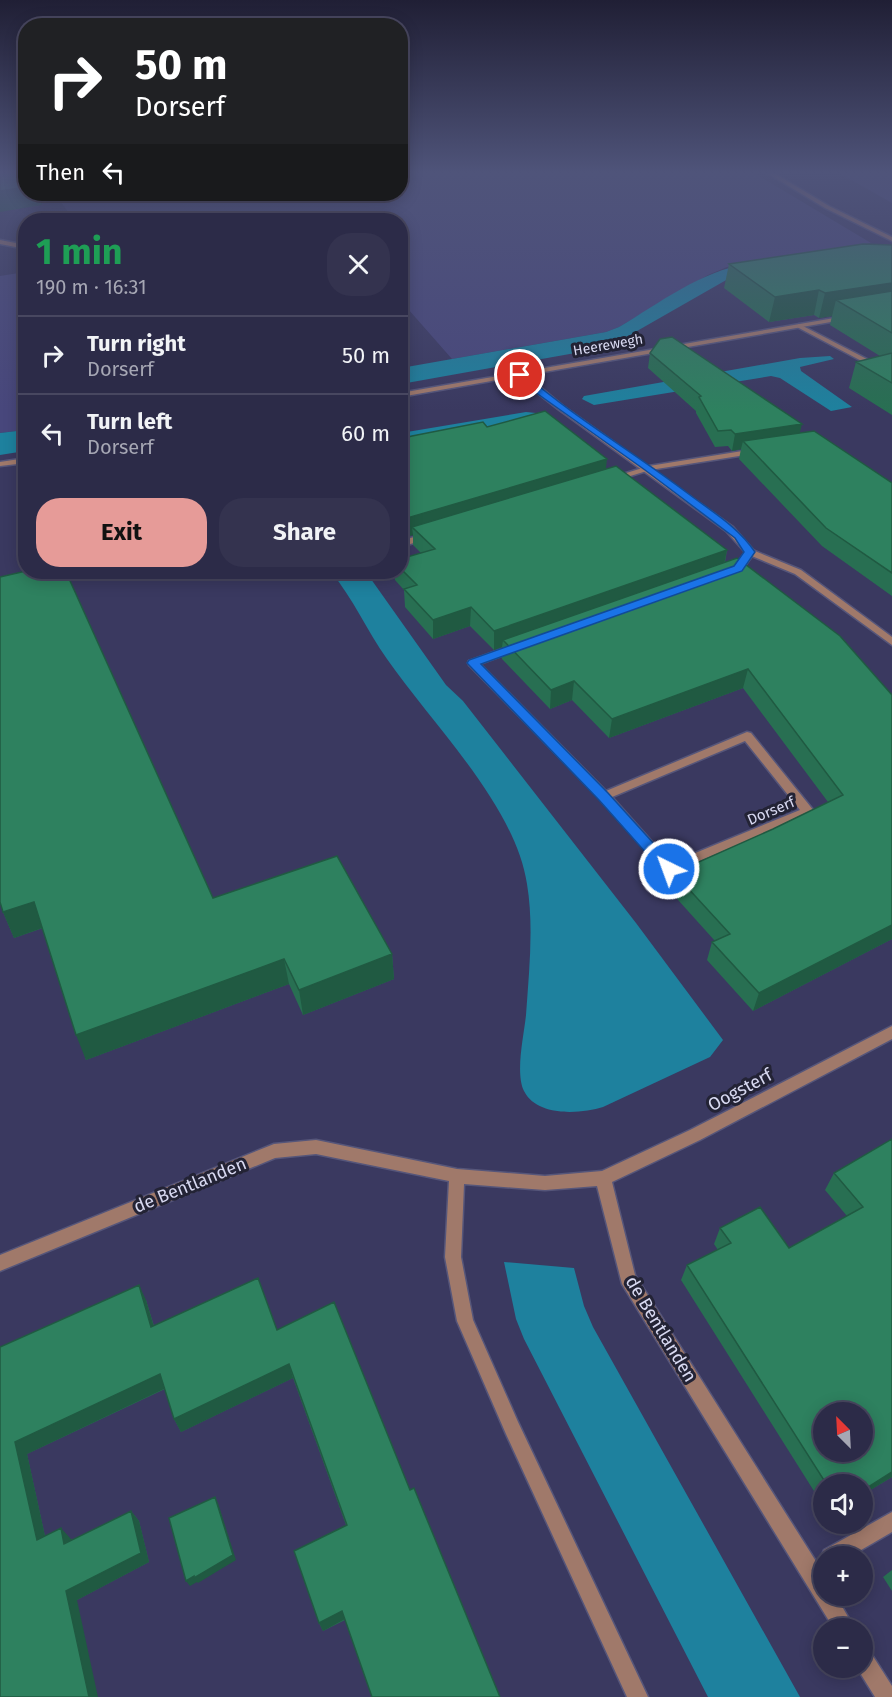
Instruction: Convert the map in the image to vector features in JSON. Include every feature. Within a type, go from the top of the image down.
[{"type":"street","name":"Heerewegh","points":[[408,394],[855,317]]},
{"type":"street","points":[[799,326],[892,375]]},
{"type":"street","points":[[520,375],[739,536],[750,552],[798,572],[892,642]]},
{"type":"street","points":[[603,482],[648,468],[763,450]]},
{"type":"street","points":[[0,464],[18,461]]},
{"type":"street","points":[[408,542],[434,534]]},
{"type":"street","points":[[716,576],[738,569],[750,552]]},
{"type":"street","name":"Dorserf","points":[[528,643],[473,663],[604,796],[669,869],[808,811],[747,736],[604,796]]},
{"type":"street","name":"Oogsterf","points":[[603,1178],[695,1135],[892,1032]]},
{"type":"street","name":"de Bentlanden","points":[[0,1263],[274,1151],[316,1147],[457,1176],[545,1183],[603,1178],[628,1278],[813,1560]]},
{"type":"street","points":[[457,1176],[453,1257],[465,1321],[512,1428],[638,1697]]},
{"type":"street","points":[[850,1546],[892,1521]]},
{"type":"street","points":[[873,1675],[887,1697]]},
{"type":"shaded area","points":[[408,252],[816,252],[727,267],[708,275],[619,327],[606,332],[452,359],[408,309]]},
{"type":"shaded area","points":[[18,273],[18,431],[0,433],[0,276]]},
{"type":"water","points":[[748,264],[728,279],[609,347],[408,383],[408,367],[606,332],[619,327],[697,281],[730,268]]},
{"type":"water","points":[[830,356],[834,359],[800,367],[801,371],[852,407],[831,411],[780,378],[771,376],[594,405],[582,399],[584,396],[800,358]]},
{"type":"water","points":[[526,412],[536,413],[540,417],[537,420],[408,442],[408,432]]},
{"type":"water","points":[[18,431],[18,452],[0,455],[0,433]]},
{"type":"water","points":[[336,579],[371,579],[446,685],[463,701],[636,923],[723,1040],[710,1057],[603,1107],[583,1111],[560,1111],[539,1105],[530,1099],[524,1091],[520,1074],[531,933],[527,884],[519,854],[489,795],[387,659]]},
{"type":"water","points":[[504,1262],[574,1268],[584,1306],[593,1327],[800,1697],[708,1697],[524,1339],[516,1319]]},
{"type":"building","points":[[808,252],[892,252],[892,283],[825,293],[819,290],[775,297],[729,264]]},
{"type":"building","points":[[892,291],[892,333],[836,300]]},
{"type":"building","points":[[672,337],[802,424],[735,434],[731,430],[718,431],[699,397],[701,396],[650,353],[660,339]]},
{"type":"building","points":[[892,353],[892,383],[856,362]]},
{"type":"building","points":[[545,411],[607,459],[408,518],[408,437],[483,422],[487,427]]},
{"type":"building","points":[[814,431],[892,483],[892,573],[826,528],[743,441]]},
{"type":"building","points":[[616,466],[727,550],[494,631],[471,607],[433,620],[404,589],[417,585],[408,576],[408,557],[435,549],[412,527]]},
{"type":"building","points":[[737,558],[840,636],[892,695],[892,925],[759,993],[712,942],[730,934],[674,873],[843,795],[748,669],[612,719],[574,681],[551,690],[503,640]]},
{"type":"building","points":[[18,573],[18,579],[69,579],[213,898],[337,856],[392,954],[299,990],[284,959],[76,1035],[34,902],[3,912],[0,902],[0,577]]},
{"type":"building","points":[[892,1139],[892,1472],[873,1484],[873,1474],[820,1474],[687,1265],[731,1243],[720,1228],[760,1207],[789,1248],[863,1207],[834,1173]]},
{"type":"building","points":[[258,1278],[277,1330],[334,1302],[410,1490],[414,1488],[500,1697],[372,1697],[342,1611],[319,1623],[294,1551],[347,1525],[289,1364],[174,1419],[160,1374],[15,1442],[37,1540],[61,1528],[64,1544],[131,1511],[141,1553],[66,1591],[89,1697],[0,1697],[0,1347],[139,1285],[151,1327]]},
{"type":"building","points":[[215,1497],[233,1555],[186,1581],[169,1518]]},
{"type":"route","points":[[520,375],[739,536],[750,552],[738,569],[473,663],[604,796],[669,869]]}]
